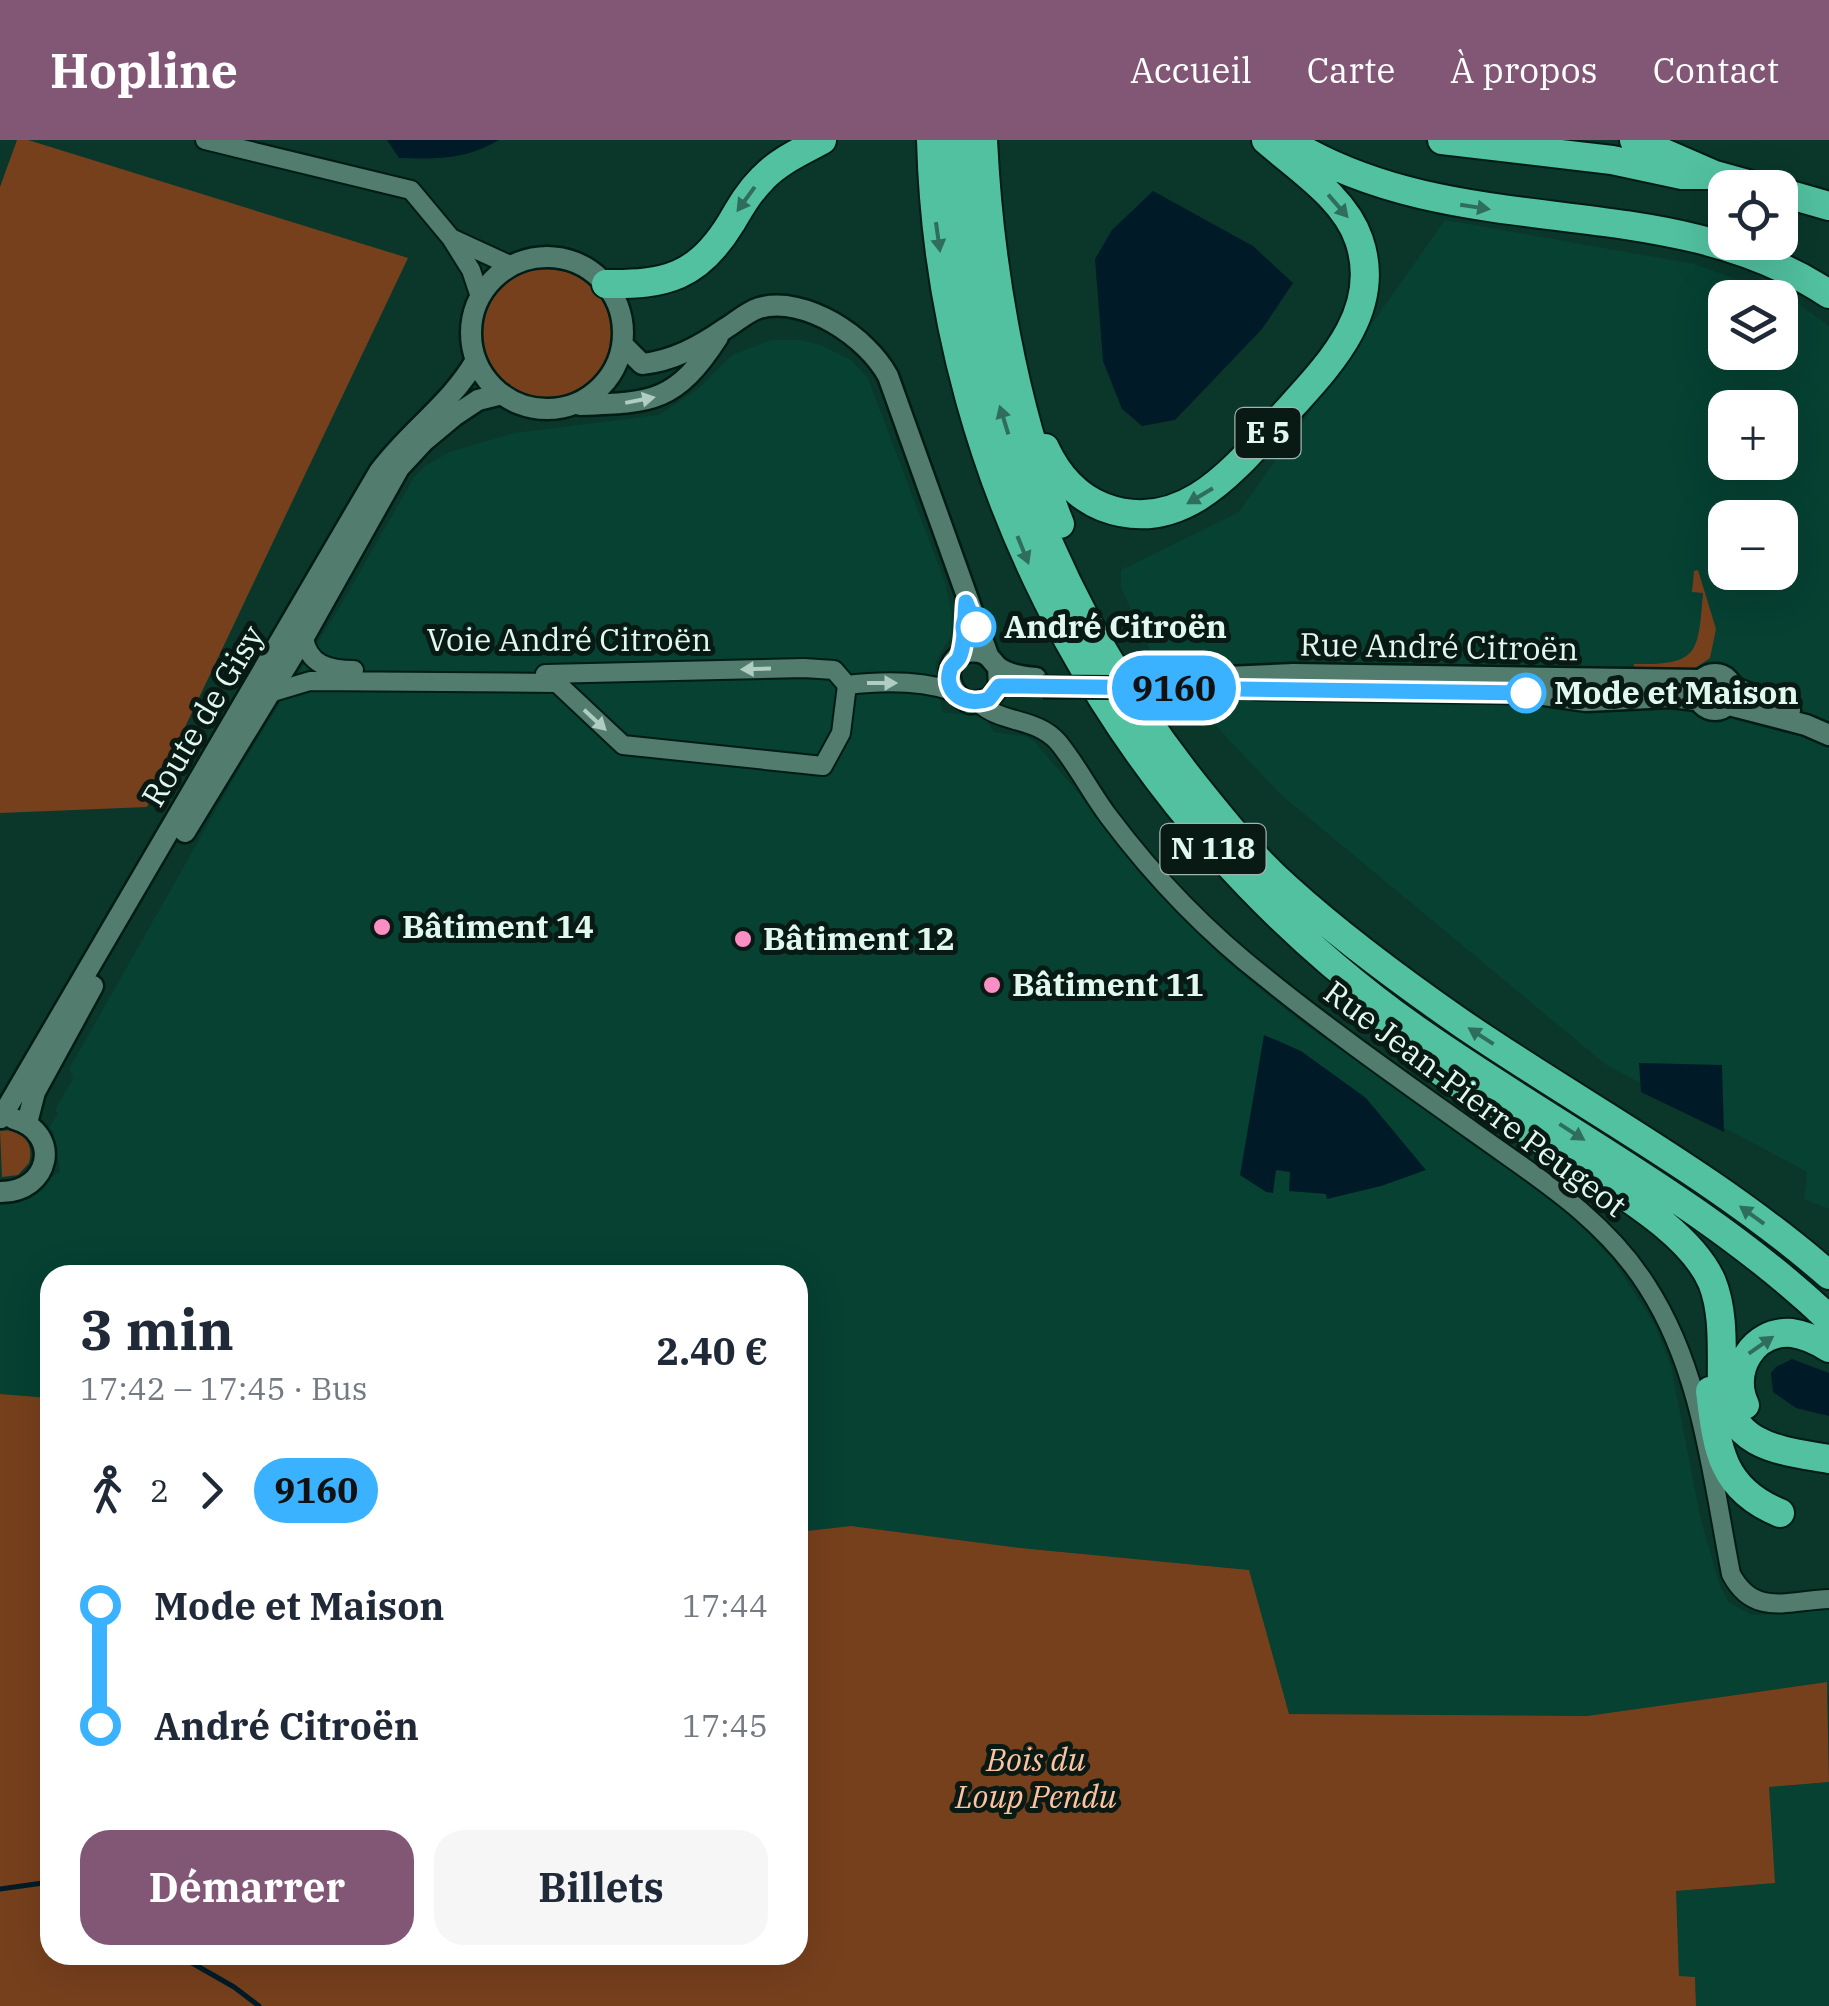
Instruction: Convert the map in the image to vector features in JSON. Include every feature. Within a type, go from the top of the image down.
[{"type":"highway","points":[[606,284],[648,284],[684,273],[719,240],[766,174],[822,140]]},
{"type":"highway","name":"N 118","points":[[931,140],[937,229],[959,356],[982,442],[1037,583],[1080,665],[1169,796],[1248,888],[1331,965],[1485,1076],[1671,1196],[1774,1271],[1829,1319]]},
{"type":"highway","name":"N 118","points":[[957,140],[968,259],[989,367],[1026,487],[1070,590],[1130,698],[1210,805],[1286,888],[1383,966],[1462,1024],[1709,1183],[1829,1275]]},
{"type":"highway","points":[[984,140],[997,279],[1036,457],[1104,629],[1179,745],[1219,795],[1260,843],[1383,966]]},
{"type":"highway","name":"E 5","points":[[1016,370],[1050,460],[1070,485],[1096,504],[1127,513],[1162,512],[1191,502],[1234,471],[1333,360],[1355,322],[1364,291],[1364,256],[1355,228],[1331,197],[1266,140]]},
{"type":"highway","points":[[1285,140],[1356,177],[1423,197],[1498,211],[1682,234],[1728,245],[1770,261],[1829,294]]},
{"type":"highway","points":[[1442,140],[1612,160],[1682,175],[1708,174]]},
{"type":"highway","points":[[1634,140],[1708,171]]},
{"type":"highway","points":[[1798,197],[1829,206]]},
{"type":"highway","points":[[1248,888],[1306,958],[1407,1046],[1663,1226],[1691,1250],[1712,1282],[1719,1312],[1722,1388],[1730,1414],[1748,1436],[1774,1448],[1829,1459]]},
{"type":"highway","points":[[1663,1226],[1691,1270],[1703,1301],[1712,1410],[1722,1461],[1747,1496],[1780,1513]]},
{"type":"highway","points":[[1829,1348],[1792,1334],[1769,1337],[1749,1352],[1739,1375],[1739,1386],[1746,1408],[1763,1426],[1829,1444]]},
{"type":"street","points":[[205,140],[400,186],[418,196],[471,270],[480,298]]},
{"type":"street","points":[[450,238],[512,266]]},
{"type":"street","points":[[573,405],[591,396],[617,364],[623,345],[621,313],[606,284],[593,272],[559,258],[543,257],[512,266],[499,274],[480,298],[471,328],[476,360],[486,379],[502,394],[532,408],[627,404],[659,396],[697,369],[722,331]]},
{"type":"street","points":[[623,345],[642,364],[668,362],[760,308],[784,308],[814,314],[836,324],[878,358],[896,398],[992,681]]},
{"type":"street","name":"Route de Gisy","points":[[27,1123],[35,1092],[101,972],[270,693],[379,472],[402,441],[463,383],[476,360]]},
{"type":"street","name":"Route de Gisy","points":[[0,1118],[399,468],[410,454],[478,400],[502,394]]},
{"type":"street","points":[[270,693],[318,681],[557,683],[623,744],[823,766],[841,733],[846,685],[925,684],[952,691],[949,672],[959,658],[966,602]]},
{"type":"street","points":[[295,640],[297,663],[318,681]]},
{"type":"street","name":"Voie André Citroën","points":[[295,640],[319,665],[334,670],[573,674],[804,668],[834,670],[846,685]]},
{"type":"street","name":"Rue André Citroën","points":[[959,658],[971,652],[992,681]]},
{"type":"street","points":[[1718,674],[1727,679],[1731,696],[1712,710],[1700,690],[1718,674]]},
{"type":"street","name":"Rue André Citroën","points":[[952,691],[958,698],[992,681],[1530,694],[1586,701],[1670,697],[1700,690]]},
{"type":"street","name":"Rue Jean-Pierre Peugeot","points":[[992,681],[1000,705],[1014,719],[1039,726],[1058,742],[1136,853],[1217,938],[1348,1042],[1580,1208],[1620,1246],[1650,1289],[1684,1360],[1695,1393],[1731,1574],[1738,1588],[1748,1598],[1762,1603],[1829,1600]]},
{"type":"street","points":[[1731,696],[1829,735]]},
{"type":"street","points":[[0,1118],[27,1123],[40,1136],[44,1147],[42,1170],[25,1188],[0,1192]]},
{"type":"street","points":[[1808,1600],[1829,1590]]},
{"type":"shaded area","points":[[1445,220],[1695,264],[1739,280],[1708,280],[1708,370],[1798,370],[1798,304],[1829,326],[1829,1209],[1804,1199],[1807,1172],[1605,1064],[1280,794],[1216,726],[1194,725],[1148,646],[1121,588],[1121,570],[1239,512]]},
{"type":"shaded area","points":[[771,340],[800,340],[821,345],[851,360],[868,378],[945,582],[952,614],[951,635],[935,664],[942,712],[984,717],[994,732],[1034,741],[1141,875],[1222,958],[1300,1021],[1564,1208],[1614,1261],[1655,1325],[1671,1366],[1700,1516],[1728,1602],[1752,1615],[1829,1608],[1829,1698],[1826,1682],[1587,1716],[1289,1714],[1249,1570],[1020,1548],[851,1526],[808,1531],[808,1265],[40,1265],[40,1397],[0,1394],[0,1205],[31,1196],[60,1172],[53,1131],[49,1128],[73,1078],[69,1069],[242,764],[342,603],[414,477],[449,452],[514,433],[659,415],[699,388],[732,355]]},
{"type":"shaded area","points":[[1829,1782],[1829,2006],[1696,2006],[1695,1978],[1679,1976],[1675,1891],[1774,1883],[1768,1787]]},
{"type":"green space","points":[[17,140],[28,140],[408,258],[147,807],[0,813],[0,187]]},
{"type":"green space","points":[[547,269],[571,274],[592,288],[606,309],[611,333],[606,357],[592,378],[571,392],[547,397],[523,392],[502,378],[488,357],[483,333],[488,309],[502,288],[523,274]]},
{"type":"green space","points":[[1698,570],[1716,629],[1710,658],[1692,670],[1634,672],[1634,664],[1672,662],[1691,652],[1699,630],[1703,593],[1692,592],[1694,571]]},
{"type":"green space","points":[[13,1130],[28,1143],[29,1163],[18,1175],[2,1177],[0,1131]]},
{"type":"green space","name":"Bois du Loup Pendu","points":[[0,1394],[40,1397],[40,1965],[808,1965],[808,1531],[851,1526],[1020,1548],[1249,1570],[1289,1714],[1587,1716],[1827,1682],[1829,1782],[1769,1787],[1775,1883],[1676,1891],[1679,1976],[1695,1977],[1696,2006],[0,2006]]},
{"type":"water","points":[[387,140],[499,140],[462,155],[399,158]]},
{"type":"water","points":[[1153,191],[1253,246],[1293,283],[1262,329],[1175,420],[1142,426],[1122,409],[1103,361],[1095,259],[1112,230]]},
{"type":"water","points":[[1264,1035],[1301,1051],[1366,1098],[1426,1170],[1327,1199],[1326,1194],[1289,1191],[1290,1172],[1276,1170],[1273,1193],[1240,1175]]},
{"type":"water","points":[[1639,1063],[1722,1065],[1724,1132],[1641,1092]]},
{"type":"water","points":[[1792,1359],[1829,1373],[1829,1416],[1796,1408],[1773,1392],[1771,1373]]},
{"type":"waterway","points":[[0,1889],[40,1883]]},
{"type":"waterway","points":[[196,1965],[259,2006]]},
{"type":"bus line","name":"9160","points":[[976,627],[966,602],[959,658],[952,665],[949,681],[958,698],[970,703],[989,699],[999,686],[1526,693]]},
{"type":"place","name":"André Citroën","points":[[976,627]]},
{"type":"place","name":"Mode et Maison","points":[[1526,693]]},
{"type":"place","name":"Bâtiment 14","points":[[382,927]]},
{"type":"place","name":"Bâtiment 12","points":[[743,939]]},
{"type":"place","name":"Bâtiment 11","points":[[992,985]]}]
